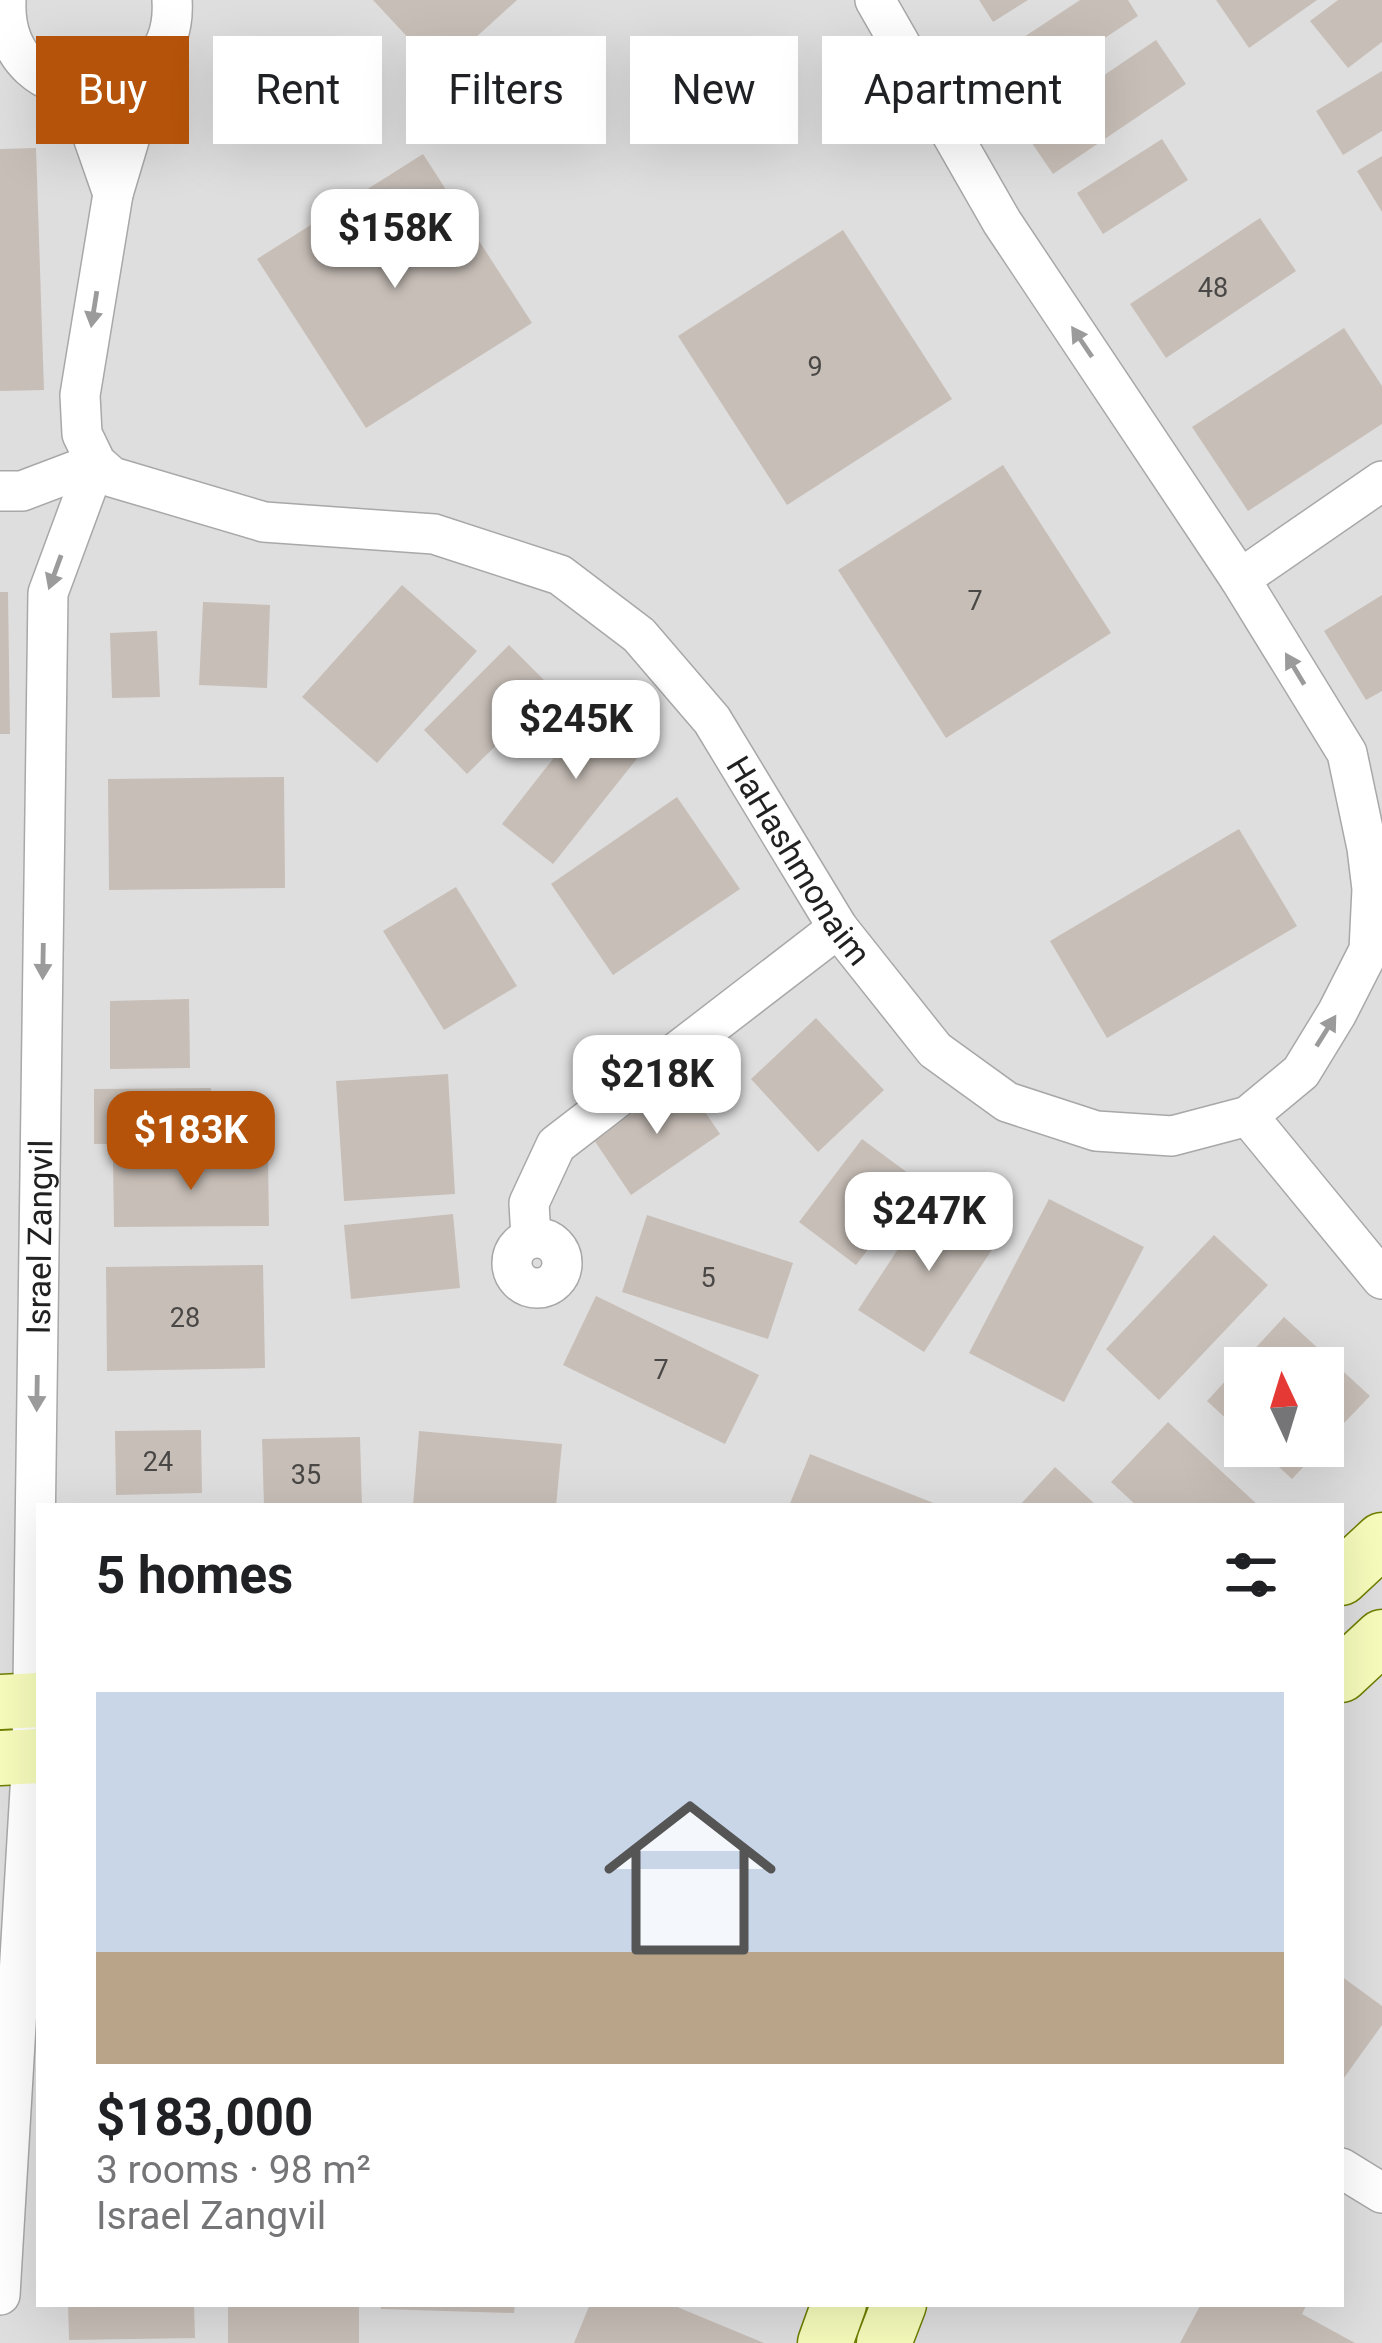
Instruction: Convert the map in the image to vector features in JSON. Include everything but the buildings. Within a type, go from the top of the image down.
[{"type":"main road","points":[[1344,1575],[1382,1540]]},
{"type":"main road","points":[[1344,1672],[1382,1637]]},
{"type":"main road","points":[[824,2343],[838,2307]]},
{"type":"main road","points":[[884,2343],[898,2307]]},
{"type":"street","points":[[5,0],[4,18],[12,44],[36,71]]},
{"type":"street","points":[[167,36],[172,0]]},
{"type":"street","name":"HaHashmonaim","points":[[96,463],[112,477],[263,522],[434,534],[560,575],[639,635],[712,720],[838,928],[935,1050],[1007,1102],[1096,1132],[1172,1136],[1248,1116],[1301,1072],[1369,950],[1377,888],[1347,753],[1240,579],[1002,222],[875,0]]},
{"type":"street","points":[[96,144],[113,194]]},
{"type":"street","points":[[0,491],[22,491],[96,463],[82,434],[80,395],[113,194],[128,144]]},
{"type":"street","name":"Israel Zangvil","points":[[0,2295],[24,1757],[48,593],[96,463]]},
{"type":"street","points":[[1240,579],[1382,481]]},
{"type":"street","points":[[531,1238],[530,1203],[556,1145],[838,928]]},
{"type":"street","points":[[1248,1116],[1382,1279]]},
{"type":"street","points":[[1344,2170],[1382,2192]]},
{"type":"shaded area","points":[[0,0],[1382,0],[1382,2343],[0,2343]]}]
